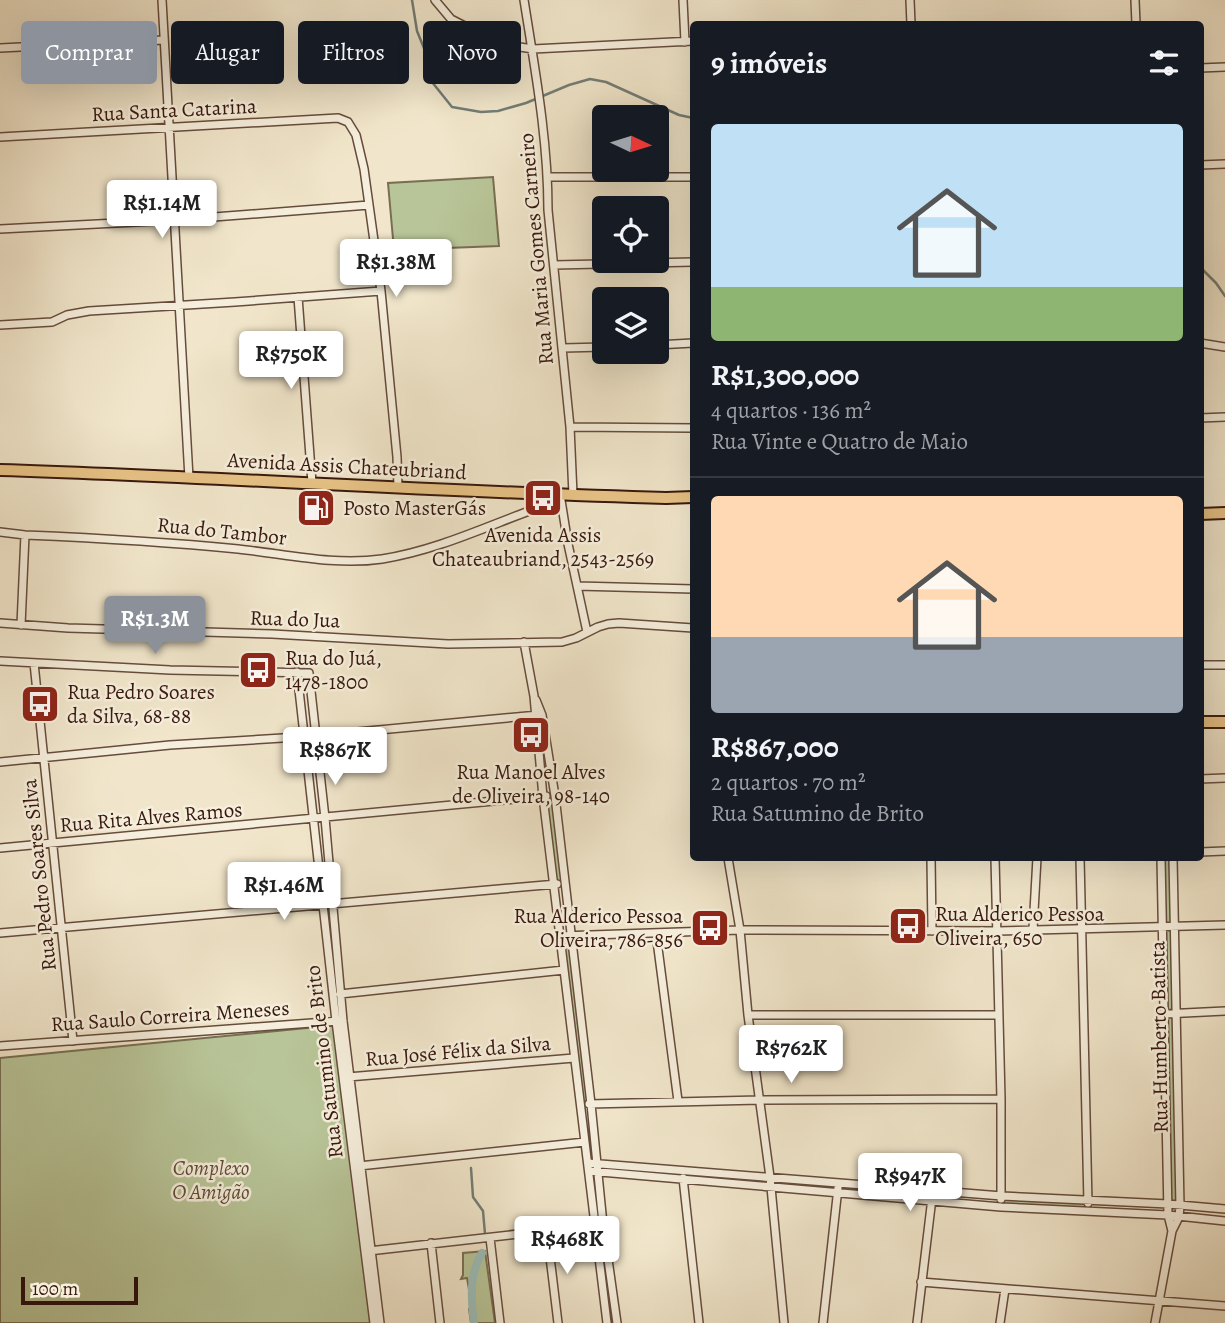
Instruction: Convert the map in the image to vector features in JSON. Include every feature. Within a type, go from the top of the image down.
[{"type":"main road","name":"Avenida Assis Chateubriand","points":[[0,470],[573,495],[690,497]]},
{"type":"main road","points":[[1204,514],[1225,513]]},
{"type":"main road","points":[[1204,722],[1225,722]]},
{"type":"street","points":[[162,0],[189,478]]},
{"type":"street","points":[[435,0],[452,19],[494,41],[533,50],[689,41],[683,0]]},
{"type":"street","name":"Rua Maria Gomes Carneiro","points":[[524,0],[533,50],[548,177],[548,210],[570,427],[573,495]]},
{"type":"street","points":[[910,0],[911,21]]},
{"type":"street","points":[[1135,0],[1136,21]]},
{"type":"street","points":[[0,48],[164,40]]},
{"type":"street","points":[[1204,68],[1225,67]]},
{"type":"street","name":"Rua Santa Catarina","points":[[0,137],[338,118],[348,122],[356,135],[369,205]]},
{"type":"street","points":[[1204,165],[1225,164]]},
{"type":"street","points":[[548,177],[690,177]]},
{"type":"street","points":[[0,229],[175,220],[369,205],[381,291],[398,488]]},
{"type":"street","points":[[554,265],[690,262]]},
{"type":"street","points":[[0,325],[52,322],[67,315],[89,311],[381,291]]},
{"type":"street","points":[[298,297],[312,483]]},
{"type":"street","points":[[669,345],[690,344]]},
{"type":"street","points":[[1204,344],[1225,347]]},
{"type":"street","points":[[563,348],[592,347]]},
{"type":"street","points":[[1204,418],[1225,417]]},
{"type":"street","points":[[570,427],[690,428]]},
{"type":"street","points":[[556,494],[587,632]]},
{"type":"street","name":"Rua do Tambor","points":[[0,532],[187,544],[334,560],[379,559],[453,540],[529,511],[556,494]]},
{"type":"street","points":[[22,625],[25,535]]},
{"type":"street","points":[[577,586],[690,589]]},
{"type":"street","name":"Rua do Jua","points":[[0,623],[448,644],[562,642],[608,624],[619,623],[690,628]]},
{"type":"street","points":[[524,642],[555,796],[566,884],[598,1167],[599,1225],[607,1323]]},
{"type":"street","points":[[0,661],[170,670],[297,672]]},
{"type":"street","name":"Rua Pedro Soares Silva","points":[[34,663],[74,1041]]},
{"type":"street","points":[[1204,665],[1225,665]]},
{"type":"street","name":"Rua Satumino de Brito","points":[[340,1021],[325,818],[309,673],[297,672],[323,904],[368,1251],[380,1323]]},
{"type":"street","points":[[0,762],[170,745],[315,736],[539,715]]},
{"type":"street","points":[[539,715],[542,797],[588,1167],[617,1323]]},
{"type":"street","points":[[1204,779],[1225,778]]},
{"type":"street","name":"Rua Rita Alves Ramos","points":[[0,848],[555,796]]},
{"type":"street","points":[[1204,852],[1225,850]]},
{"type":"street","points":[[728,861],[740,930],[748,1015],[770,1177],[784,1323]]},
{"type":"street","points":[[931,861],[932,931]]},
{"type":"street","points":[[995,861],[1001,1207]]},
{"type":"street","points":[[1033,929],[1037,861]]},
{"type":"street","points":[[1080,861],[1088,1211]]},
{"type":"street","name":"Rua Humberto Batista","points":[[1161,861],[1168,1215],[1172,1231]]},
{"type":"street","name":"Rua Humberto Batista","points":[[1173,861],[1179,1217]]},
{"type":"street","points":[[0,933],[566,884]]},
{"type":"street","points":[[561,936],[740,930],[998,931],[1225,925]]},
{"type":"street","points":[[656,933],[678,1101]]},
{"type":"street","points":[[340,994],[564,970]]},
{"type":"street","points":[[1164,1014],[1225,1012]]},
{"type":"street","points":[[748,1015],[998,1015]]},
{"type":"street","name":"Rua Saulo Correira Meneses","points":[[0,1046],[340,1021]]},
{"type":"street","name":"Rua José Félix da Silva","points":[[347,1077],[575,1058]]},
{"type":"street","points":[[581,1104],[1001,1099]]},
{"type":"street","points":[[357,1166],[585,1142]]},
{"type":"street","points":[[588,1167],[683,1171],[1002,1196],[1225,1209]]},
{"type":"street","points":[[598,1167],[684,1180],[1001,1207],[1168,1215],[1225,1221]]},
{"type":"street","points":[[683,1171],[699,1323]]},
{"type":"street","points":[[823,1323],[839,1182]]},
{"type":"street","points":[[917,1323],[932,1190]]},
{"type":"street","points":[[1155,1323],[1172,1231],[1179,1217]]},
{"type":"street","points":[[368,1251],[599,1225]]},
{"type":"street","points":[[547,1231],[558,1323]]},
{"type":"street","points":[[490,1238],[500,1323]]},
{"type":"street","points":[[431,1243],[440,1323]]},
{"type":"street","name":"Rua Satumino de Brito","points":[[368,1251],[374,1323]]},
{"type":"street","points":[[921,1282],[1225,1306]]},
{"type":"street","points":[[1000,1323],[1005,1289]]},
{"type":"green space","points":[[493,177],[499,246],[394,250],[388,183]]},
{"type":"green space","points":[[553,797],[563,881],[555,882],[545,798]]},
{"type":"green space","points":[[1163,861],[1171,861],[1172,923],[1164,924]]},
{"type":"green space","points":[[1165,929],[1172,929],[1175,1011],[1167,1012]]},
{"type":"green space","points":[[571,937],[589,1101],[582,1102],[563,938]]},
{"type":"green space","points":[[1167,1016],[1175,1016],[1178,1202],[1170,1202]]},
{"type":"green space","name":"Complexo O Amigão","points":[[337,1025],[374,1323],[0,1323],[0,1058]]},
{"type":"green space","points":[[1003,1198],[1086,1202],[1086,1209],[1002,1205]]},
{"type":"green space","points":[[485,1251],[495,1323],[471,1323],[469,1309],[472,1307],[467,1278],[461,1279],[463,1253]]},
{"type":"waterway","points":[[412,0],[417,31],[430,63],[432,82],[452,107],[481,112],[498,111],[590,79],[606,82],[690,117]]},
{"type":"waterway","points":[[1204,271],[1225,296]]},
{"type":"waterway","points":[[471,1168],[473,1197],[483,1211],[485,1234]]},
{"type":"waterway","points":[[474,1323],[473,1278],[482,1253]]},
{"type":"place","name":"Avenida Assis Chateaubriand, 2543-2569","points":[[543,498]]},
{"type":"place","name":"Posto MasterGás","points":[[316,508]]},
{"type":"place","name":"Rua do Juá, 1478-1800","points":[[258,670]]},
{"type":"place","name":"Rua Pedro Soares da Silva, 68-88","points":[[40,704]]},
{"type":"place","name":"Rua Manoel Alves de Oliveira, 98-140","points":[[531,735]]},
{"type":"place","name":"Rua Alderico Pessoa Oliveira, 650","points":[[908,926]]},
{"type":"place","name":"Rua Alderico Pessoa Oliveira, 786-856","points":[[710,928]]}]
